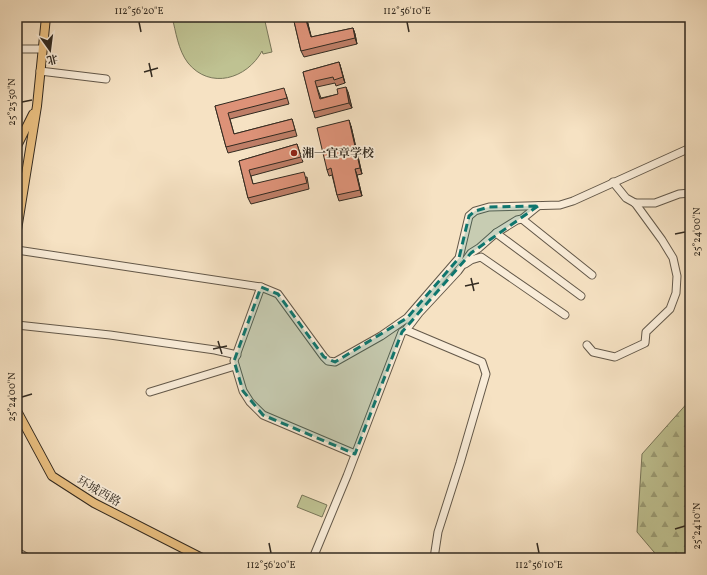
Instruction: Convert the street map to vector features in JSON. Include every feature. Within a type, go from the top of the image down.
[{"type":"main road","points":[[17,230],[37,106],[46,17]]},
{"type":"main road","points":[[17,146],[37,106]]},
{"type":"main road","name":"环城西路","points":[[17,411],[52,476],[94,503],[202,558]]},
{"type":"street","points":[[17,49],[42,49]]},
{"type":"street","points":[[40,71],[106,79]]},
{"type":"street","points":[[17,250],[261,287],[278,294],[324,357],[328,361],[335,362],[382,336],[407,318],[459,258],[470,216],[475,211],[489,207],[560,205],[573,201],[690,148]]},
{"type":"street","points":[[587,345],[594,352],[615,357],[645,344],[646,332],[670,309],[676,292],[677,276],[673,258],[655,230],[635,204],[626,198],[613,182]]},
{"type":"street","points":[[635,204],[655,203],[679,194],[690,193]]},
{"type":"street","points":[[313,558],[356,454],[402,332],[406,330],[471,253],[496,233],[517,220],[522,219],[538,206]]},
{"type":"street","points":[[522,219],[592,275]]},
{"type":"street","points":[[496,233],[581,296]]},
{"type":"street","points":[[461,266],[471,260],[481,257],[565,315]]},
{"type":"street","points":[[261,287],[234,361],[243,391],[250,402],[263,415],[356,454]]},
{"type":"street","points":[[17,325],[110,335],[215,350],[237,355]]},
{"type":"street","points":[[406,330],[482,362],[486,374],[438,532],[434,558]]},
{"type":"street","points":[[150,392],[235,366]]},
{"type":"street","points":[[17,552],[28,558]]},
{"type":"highlighted area","points":[[538,206],[471,253],[402,332],[355,454],[263,415],[243,391],[234,361],[261,287],[278,294],[324,357],[335,362],[407,318],[459,258],[469,216],[475,211],[489,207]]},
{"type":"green space","points":[[172,17],[264,17],[272,52],[263,54],[262,51],[255,61],[247,68],[228,78],[207,76],[197,71],[185,58],[178,41]]},
{"type":"green space","points":[[690,400],[690,550],[680,558],[659,558],[637,532],[642,454]]},
{"type":"green space","points":[[302,495],[327,505],[322,517],[297,507]]},
{"type":"building","points":[[293,17],[305,17],[311,37],[353,28],[355,38],[301,51]]},
{"type":"building","points":[[339,62],[343,77],[334,80],[333,77],[315,81],[320,99],[338,94],[337,89],[346,87],[349,103],[313,112],[303,72]]},
{"type":"building","points":[[284,88],[287,98],[228,113],[234,134],[292,119],[295,130],[226,147],[215,106]]},
{"type":"building","points":[[349,120],[360,168],[355,169],[360,190],[337,195],[331,168],[327,170],[317,128]]},
{"type":"building","points":[[297,144],[301,157],[249,170],[253,184],[304,172],[307,183],[248,198],[239,161]]},
{"type":"place","name":"湘一宜章学校","points":[[294,153]]}]
